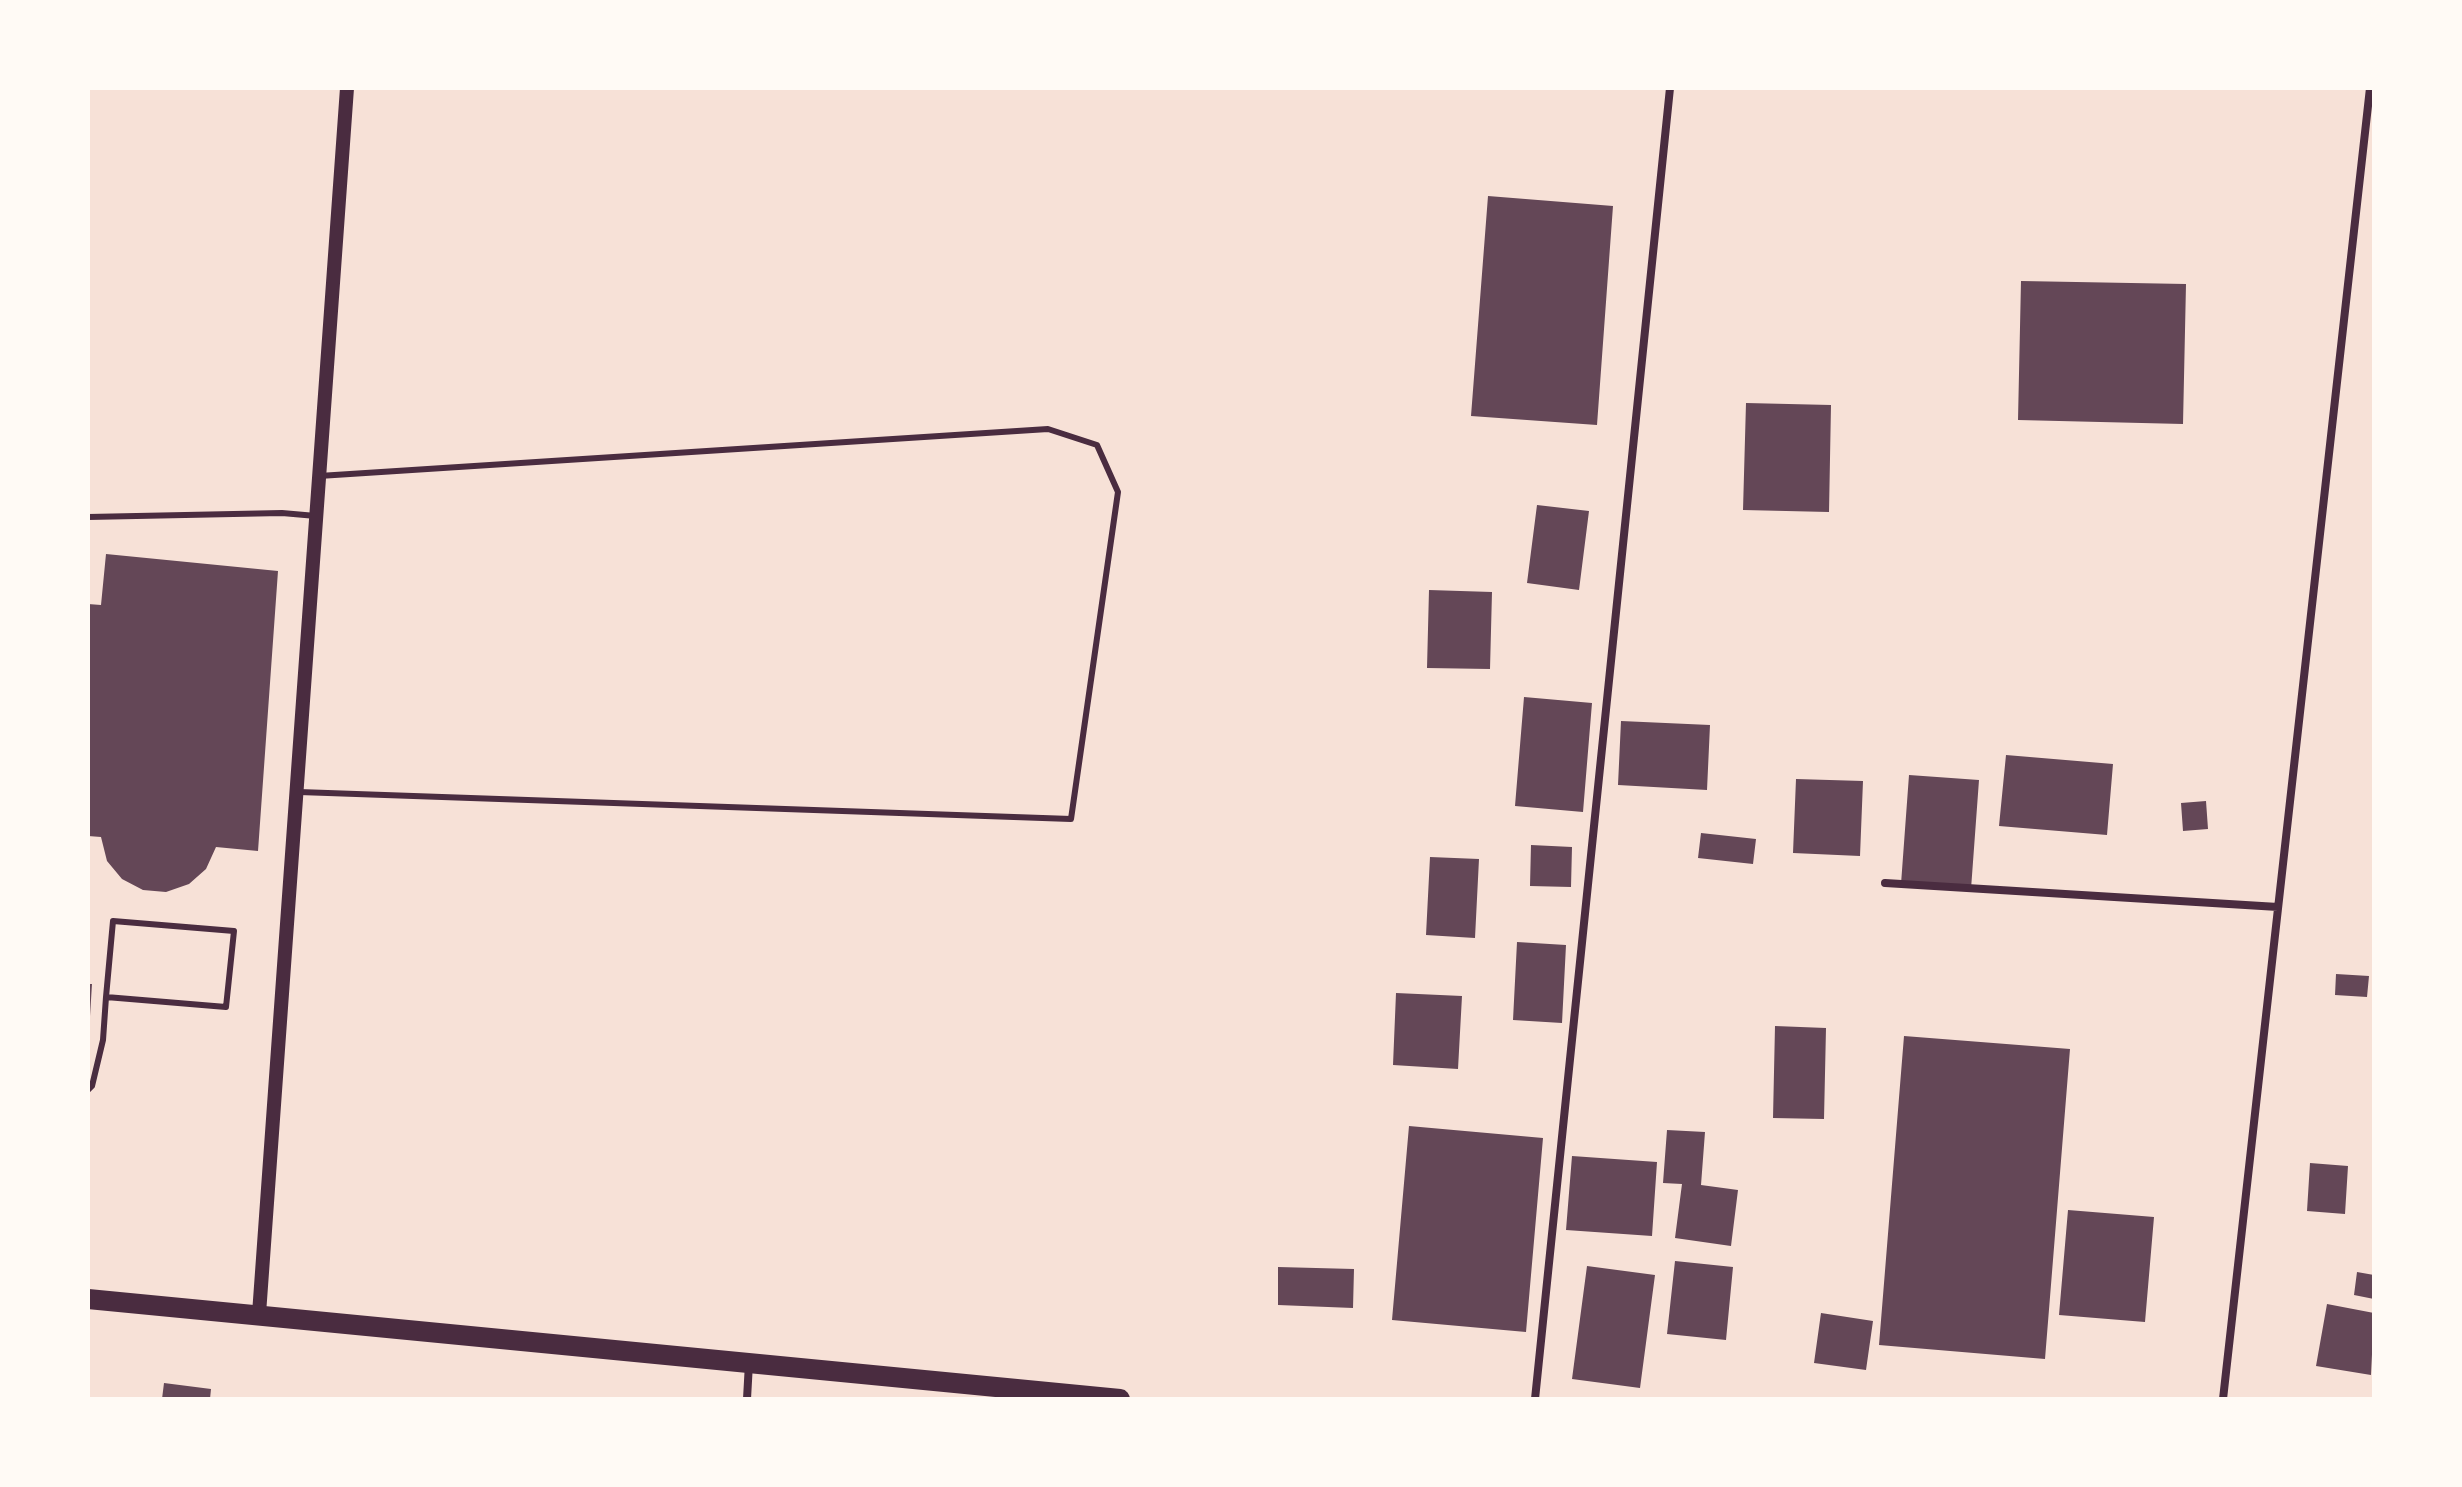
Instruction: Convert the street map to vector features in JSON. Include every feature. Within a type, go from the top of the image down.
[{"type":"main road","points":[[88,1299],[1120,1399]]},
{"type":"street","points":[[259,1314],[347,88]]},
{"type":"street","points":[[1535,1399],[1670,88]]},
{"type":"street","points":[[2223,1399],[2370,88]]},
{"type":"street","points":[[1885,883],[2278,907]]},
{"type":"street","points":[[747,1399],[749,1362]]},
{"type":"lane","points":[[297,792],[1071,819],[1118,492],[1097,445],[1048,429],[319,476]]},
{"type":"lane","points":[[88,517],[95,514],[282,513],[317,516]]},
{"type":"lane","points":[[88,1090],[92,1086],[103,1040],[106,997],[113,921],[234,931],[226,1007],[106,997]]},
{"type":"building","points":[[1488,196],[1613,206],[1597,425],[1471,416]]},
{"type":"building","points":[[2021,281],[2186,284],[2183,424],[2018,420]]},
{"type":"building","points":[[1746,403],[1831,405],[1829,512],[1743,510]]},
{"type":"building","points":[[1537,505],[1589,511],[1579,590],[1527,583]]},
{"type":"building","points":[[106,554],[278,571],[258,851],[216,847],[206,869],[189,884],[166,892],[143,890],[122,879],[107,861],[101,837],[88,836],[88,604],[101,605]]},
{"type":"building","points":[[1429,590],[1492,592],[1490,669],[1427,668]]},
{"type":"building","points":[[1524,697],[1592,703],[1583,812],[1515,806]]},
{"type":"building","points":[[1621,721],[1710,725],[1707,790],[1618,785]]},
{"type":"building","points":[[2006,755],[2113,764],[2107,835],[1999,826]]},
{"type":"building","points":[[1909,775],[1979,780],[1971,889],[1901,884]]},
{"type":"building","points":[[1796,779],[1863,781],[1860,856],[1793,853]]},
{"type":"building","points":[[2206,801],[2208,829],[2183,831],[2181,803]]},
{"type":"building","points":[[1701,833],[1756,839],[1753,864],[1698,858]]},
{"type":"building","points":[[1531,845],[1572,847],[1571,887],[1530,886]]},
{"type":"building","points":[[1430,857],[1479,859],[1475,938],[1426,935]]},
{"type":"building","points":[[1517,942],[1566,945],[1562,1023],[1513,1020]]},
{"type":"building","points":[[2336,974],[2369,976],[2367,997],[2335,995]]},
{"type":"building","points":[[88,984],[92,984],[90,1016],[88,1016]]},
{"type":"building","points":[[1396,993],[1462,996],[1458,1069],[1393,1065]]},
{"type":"building","points":[[1775,1026],[1826,1028],[1824,1119],[1773,1118]]},
{"type":"building","points":[[1904,1036],[2070,1049],[2045,1359],[1879,1345]]},
{"type":"building","points":[[1409,1126],[1543,1138],[1526,1332],[1392,1320]]},
{"type":"building","points":[[1667,1130],[1705,1132],[1701,1185],[1738,1190],[1731,1246],[1675,1238],[1682,1184],[1663,1183]]},
{"type":"building","points":[[1572,1156],[1657,1162],[1652,1236],[1566,1230]]},
{"type":"building","points":[[2310,1163],[2348,1166],[2345,1214],[2307,1211]]},
{"type":"building","points":[[2068,1210],[2154,1217],[2145,1322],[2059,1315]]},
{"type":"building","points":[[1675,1261],[1733,1267],[1726,1340],[1667,1334]]},
{"type":"building","points":[[1587,1266],[1655,1275],[1640,1388],[1572,1379]]},
{"type":"building","points":[[1278,1267],[1354,1269],[1353,1308],[1278,1305]]},
{"type":"building","points":[[2357,1272],[2374,1275],[2374,1299],[2354,1295]]},
{"type":"building","points":[[2327,1304],[2374,1313],[2371,1375],[2316,1366]]},
{"type":"building","points":[[1821,1313],[1873,1321],[1866,1370],[1814,1363]]},
{"type":"building","points":[[164,1383],[211,1389],[210,1399],[162,1399]]}]
